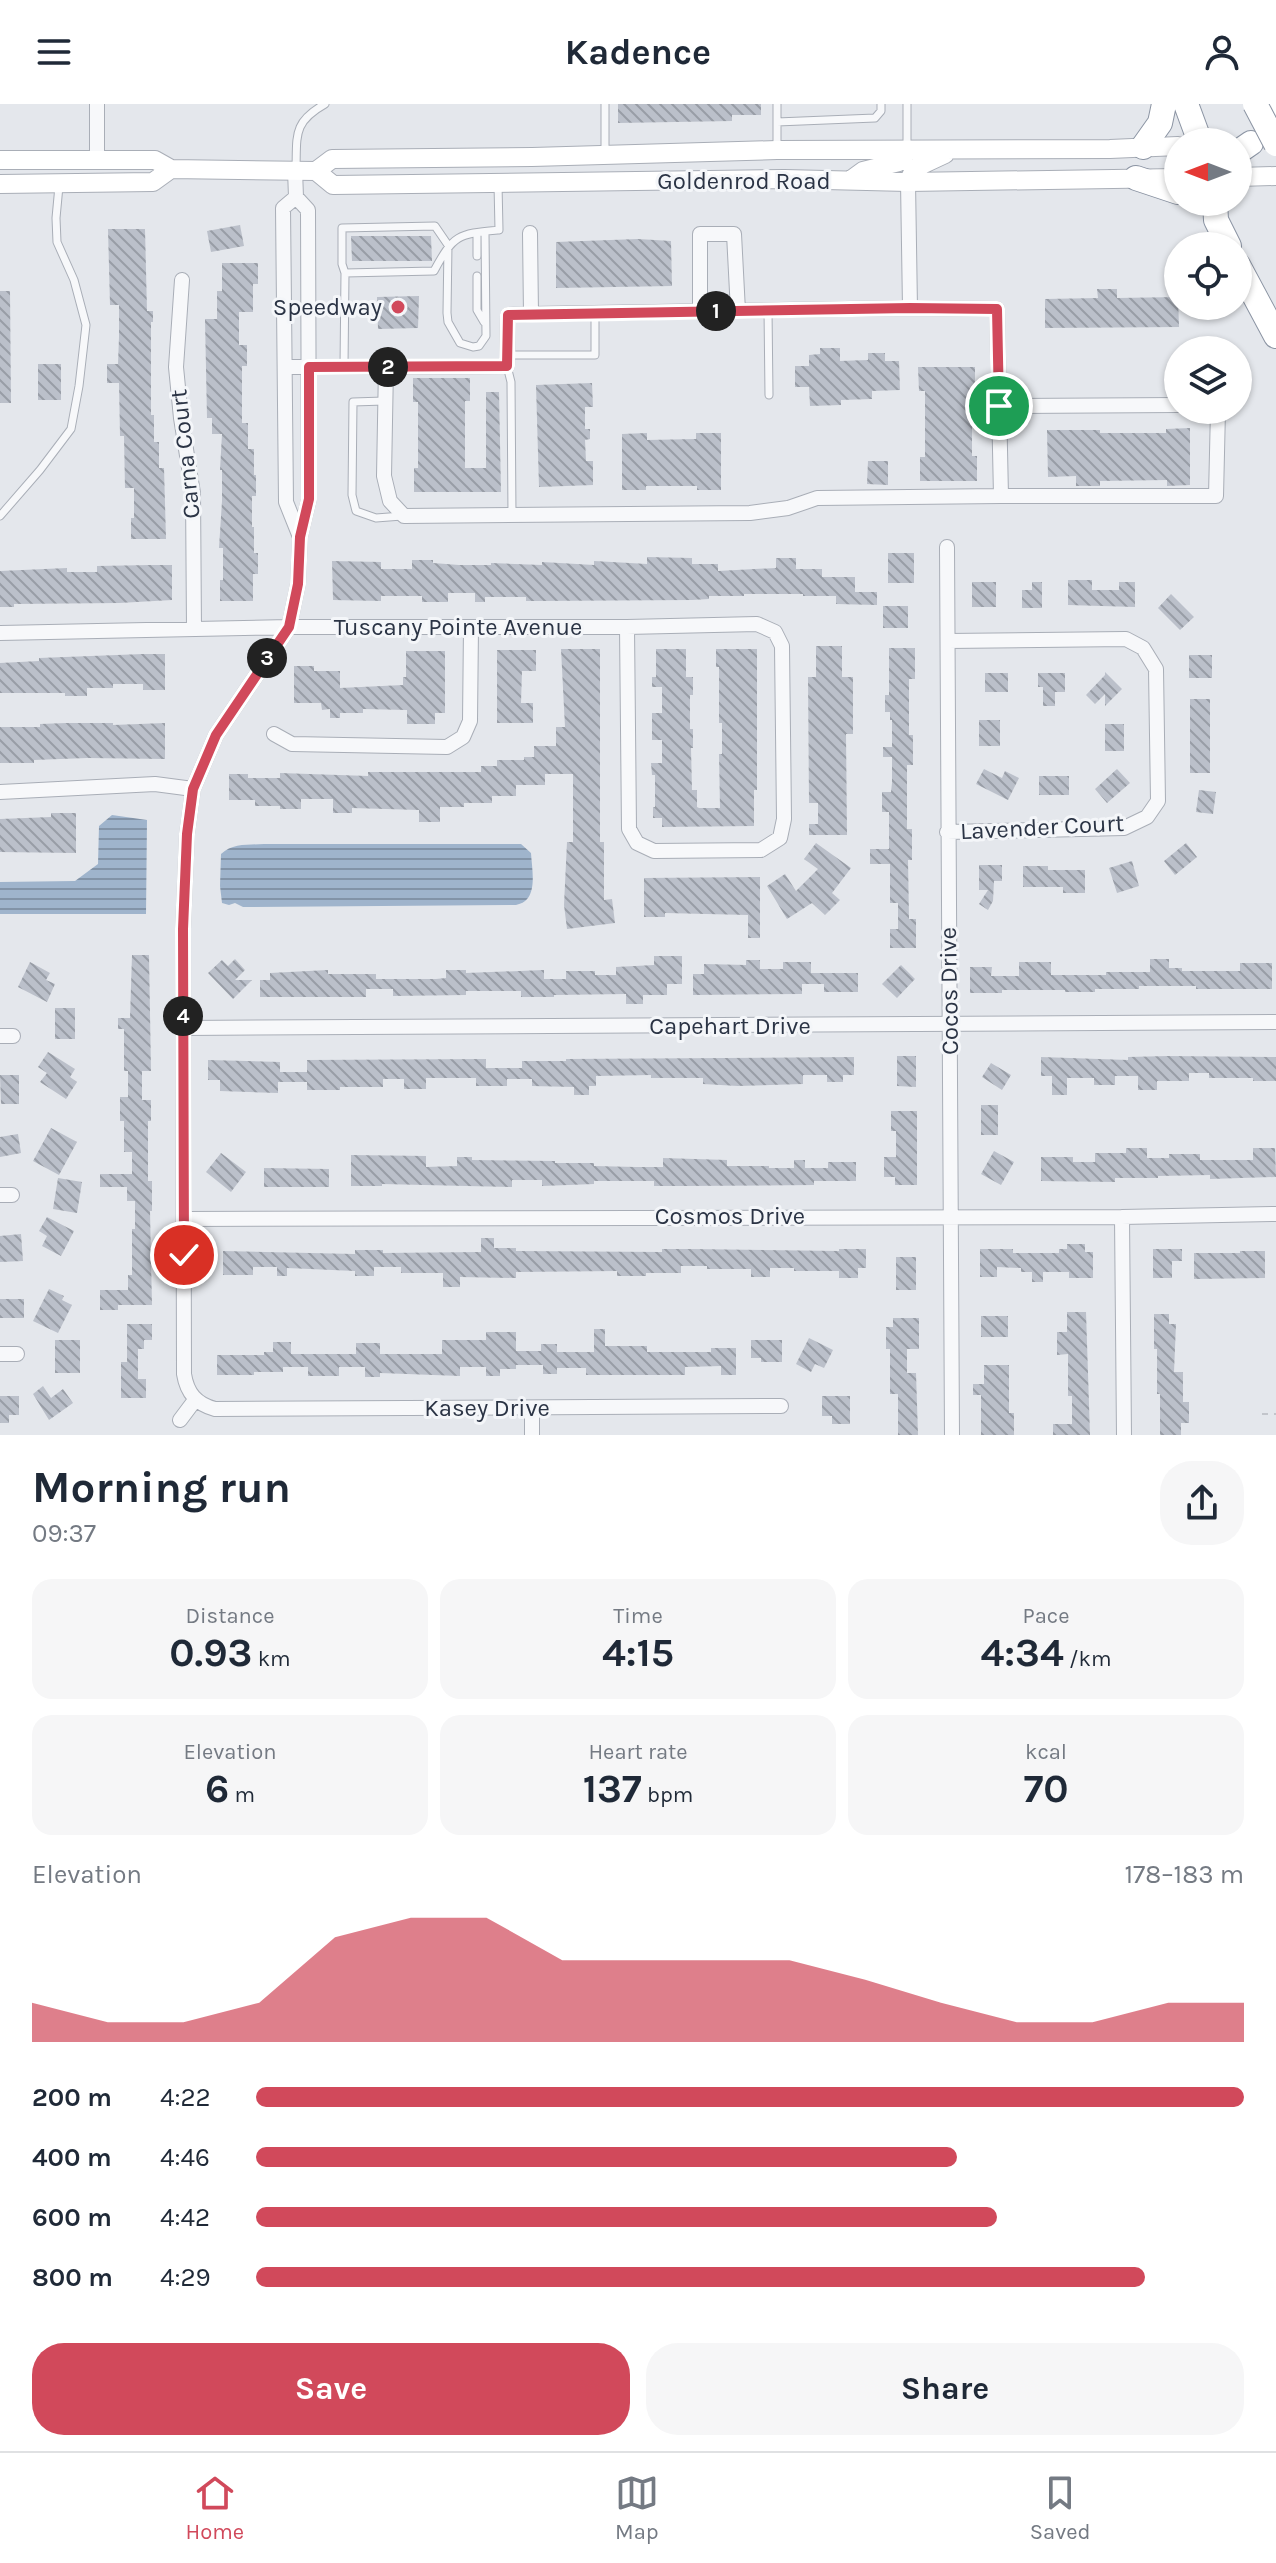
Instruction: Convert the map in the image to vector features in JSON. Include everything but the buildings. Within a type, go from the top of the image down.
[{"type":"highway","points":[[1143,147],[1160,123],[1164,104]]},
{"type":"highway","points":[[1186,104],[1195,128]]},
{"type":"highway","points":[[1255,104],[1276,143]]},
{"type":"highway","points":[[1273,104],[1276,113]]},
{"type":"highway","points":[[1136,178],[1164,187]]},
{"type":"highway","points":[[1252,291],[1276,336]]},
{"type":"main road","points":[[1252,145],[1276,143]]},
{"type":"main road","name":"Goldenrod Road","points":[[316,171],[332,159],[1164,146]]},
{"type":"main road","points":[[908,182],[910,173],[919,165],[955,150]]},
{"type":"main road","points":[[851,180],[863,171],[899,162],[907,151]]},
{"type":"main road","name":"Goldenrod Road","points":[[0,160],[155,160],[171,169],[316,171],[333,185],[1164,178]]},
{"type":"main road","points":[[59,183],[61,177],[72,172],[123,173],[138,160]]},
{"type":"main road","name":"Goldenrod Road","points":[[0,184],[153,182],[171,169]]},
{"type":"main road","points":[[1252,177],[1276,176]]},
{"type":"street","points":[[97,104],[97,159]]},
{"type":"street","points":[[180,1420],[195,1400],[189,1392],[184,1374],[183,929],[187,834],[193,789],[216,735],[289,627],[298,584],[300,537],[309,499],[308,210],[296,197],[295,170]]},
{"type":"street","points":[[908,182],[910,308]]},
{"type":"street","points":[[296,197],[283,208],[286,502],[300,537]]},
{"type":"street","points":[[530,233],[531,314]]},
{"type":"street","points":[[700,311],[700,234],[734,234],[738,311]]},
{"type":"street","name":"Carna Court","points":[[182,280],[176,367],[193,493],[194,629]]},
{"type":"street","points":[[286,367],[386,367],[507,360],[508,315],[997,309],[1001,496]]},
{"type":"street","points":[[386,367],[384,476],[390,501],[404,516],[750,513],[788,508],[817,498],[1216,496],[1218,424]]},
{"type":"street","points":[[999,406],[1164,405]]},
{"type":"street","name":"Cocos Drive","points":[[947,547],[952,1435]]},
{"type":"street","name":"Tuscany Pointe Avenue","points":[[0,633],[289,627],[757,624],[775,632],[782,646],[784,819],[780,838],[761,850],[654,851],[637,843],[629,829],[627,627]]},
{"type":"street","points":[[274,734],[292,744],[447,747],[463,737],[470,721],[471,627]]},
{"type":"street","name":"Lavender Court","points":[[947,832],[1124,828],[1147,817],[1158,801],[1156,669],[1143,648],[1126,639],[948,641]]},
{"type":"street","points":[[0,792],[155,784],[193,789]]},
{"type":"street","name":"Capehart Drive","points":[[183,1028],[1276,1022]]},
{"type":"street","name":"Cosmos Drive","points":[[185,1219],[1276,1214]]},
{"type":"street","points":[[1122,1217],[1124,1435]]},
{"type":"street","points":[[0,1354],[17,1354]]},
{"type":"street","name":"Kasey Drive","points":[[195,1400],[215,1409],[781,1406]]},
{"type":"street","points":[[532,1408],[532,1435]]},
{"type":"lane","points":[[295,170],[301,122],[325,104]]},
{"type":"lane","points":[[605,104],[605,155]]},
{"type":"lane","points":[[777,104],[777,150]]},
{"type":"lane","points":[[777,122],[875,118],[881,111],[881,104]]},
{"type":"lane","points":[[907,104],[907,151]]},
{"type":"lane","points":[[0,516],[71,429],[79,386],[86,325],[74,280],[57,242],[59,183]]},
{"type":"lane","points":[[345,273],[434,271],[448,245],[462,235],[499,230],[498,184]]},
{"type":"lane","points":[[389,226],[389,236]]},
{"type":"lane","points":[[410,226],[410,236]]},
{"type":"lane","points":[[344,366],[342,228],[435,226],[448,245],[448,322],[460,343],[473,347],[484,342],[486,336],[481,232]]},
{"type":"lane","points":[[366,227],[366,236]]},
{"type":"lane","points":[[477,256],[481,232]]},
{"type":"lane","points":[[366,261],[366,273]]},
{"type":"lane","points":[[389,261],[389,272]]},
{"type":"lane","points":[[410,261],[410,272]]},
{"type":"lane","points":[[477,276],[477,310],[485,323]]},
{"type":"lane","points":[[768,310],[769,395]]},
{"type":"lane","points":[[512,516],[511,382],[507,360],[595,355],[595,313]]},
{"type":"lane","points":[[385,401],[353,402],[352,495],[356,511],[376,518],[404,516]]},
{"type":"path","points":[[1262,1414],[1276,1414]]},
{"type":"water","points":[[112,815],[147,820],[146,914],[0,914],[0,882],[75,881],[98,864],[99,826]]},
{"type":"water","points":[[521,844],[531,853],[531,892],[528,898],[516,905],[243,907],[235,903],[222,903],[221,854],[236,846]]},
{"type":"place","name":"Speedway","points":[[398,307]]},
{"type":"route","points":[[184,1255],[183,929],[187,834],[193,789],[216,735],[289,627],[298,584],[300,537],[309,499],[309,367],[507,366],[508,315],[997,309],[999,406]]}]
